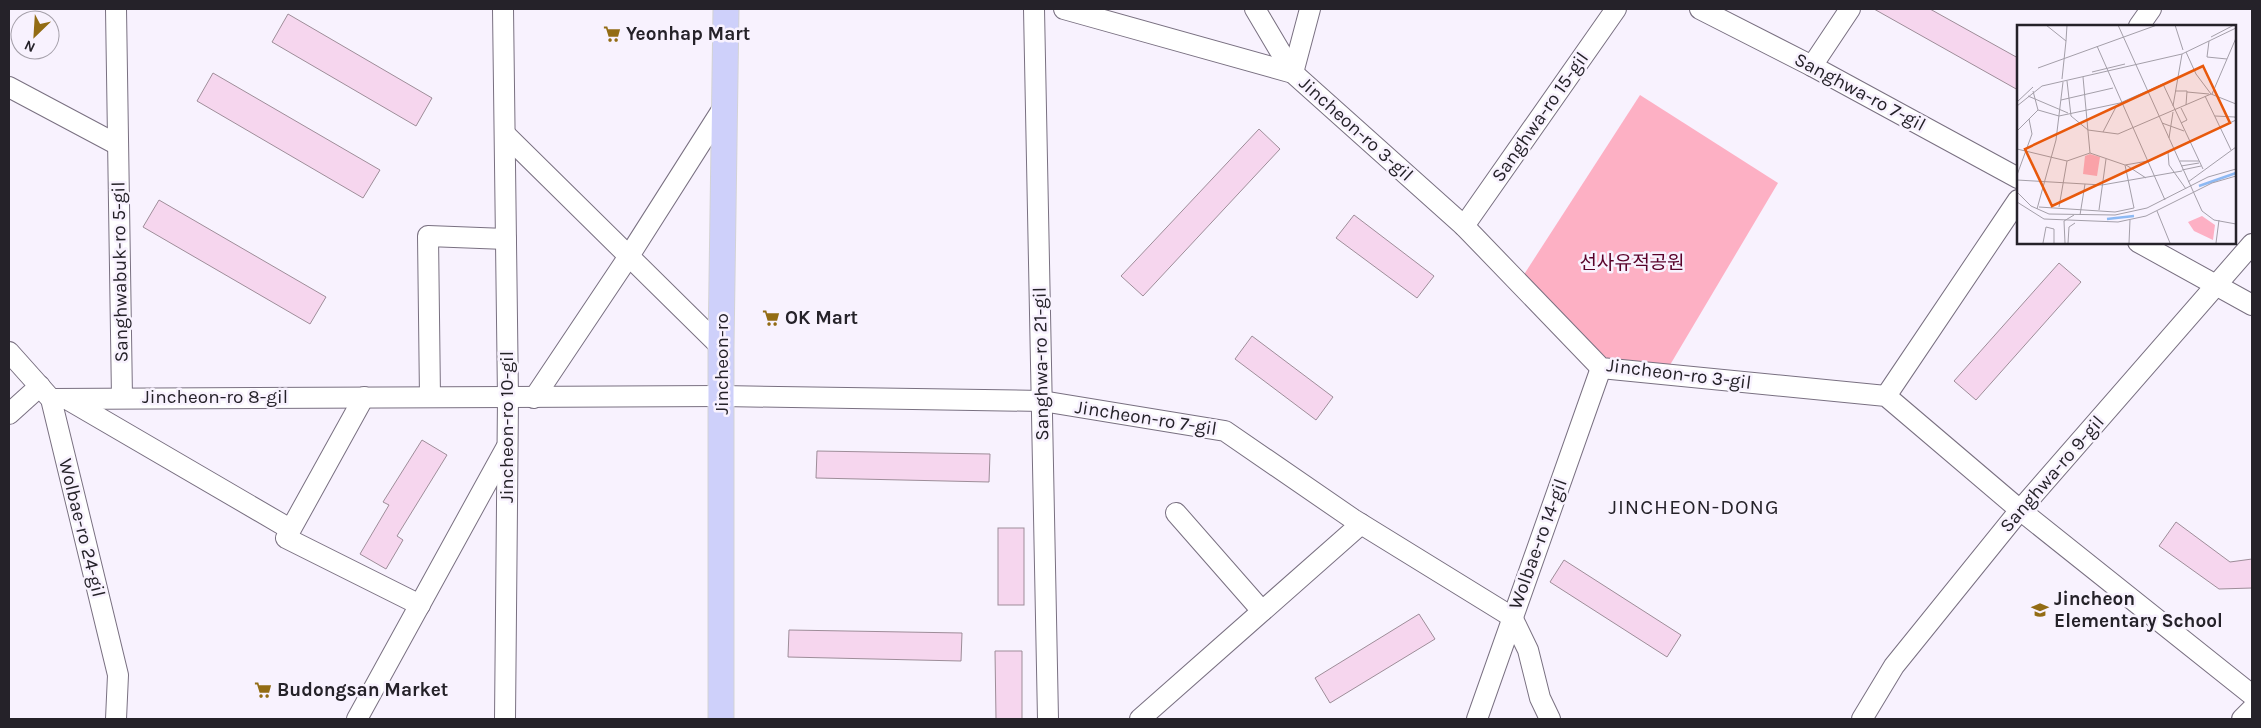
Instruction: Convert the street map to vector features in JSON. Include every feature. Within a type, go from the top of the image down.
[{"type":"main road","name":"Jincheon-ro","points":[[721,719],[721,347],[726,9]]},
{"type":"street","name":"Sanghwabuk-ro 5-gil","points":[[116,9],[122,398]]},
{"type":"street","name":"Jincheon-ro 10-gil","points":[[503,9],[508,398],[505,719]]},
{"type":"street","name":"Sanghwa-ro 21-gil","points":[[1034,9],[1048,719]]},
{"type":"street","name":"Jincheon-ro 3-gil","points":[[1064,9],[1293,73],[1464,226],[1600,368],[1886,396]]},
{"type":"street","points":[[1255,9],[1293,73]]},
{"type":"street","points":[[1293,73],[1310,9]]},
{"type":"street","name":"Sanghwa-ro 15-gil","points":[[1464,226],[1616,9]]},
{"type":"street","name":"Sanghwa-ro 7-gil","points":[[1700,9],[1812,66],[2017,177]]},
{"type":"street","points":[[1812,66],[1850,9]]},
{"type":"street","points":[[2140,25],[2151,9]]},
{"type":"street","points":[[9,88],[118,145]]},
{"type":"street","points":[[534,398],[630,256],[726,105]]},
{"type":"street","points":[[505,134],[721,347]]},
{"type":"street","points":[[2017,201],[1886,396],[2020,510],[2252,695]]},
{"type":"street","points":[[430,397],[428,236],[506,239]]},
{"type":"street","points":[[2142,244],[2252,305]]},
{"type":"street","name":"Sanghwa-ro 9-gil","points":[[1861,718],[1894,666],[2020,510],[2252,244]]},
{"type":"street","name":"Wolbae-ro 24-gil","points":[[9,352],[52,394],[118,675],[116,719]]},
{"type":"street","name":"Wolbae-ro 14-gil","points":[[1477,719],[1600,368]]},
{"type":"street","points":[[9,414],[52,394],[288,534],[420,605]]},
{"type":"street","name":"Jincheon-ro 8-gil","points":[[52,394],[122,398],[722,396]]},
{"type":"street","name":"Jincheon-ro 7-gil","points":[[722,396],[1042,402],[1225,431],[1361,524],[1512,617]]},
{"type":"street","points":[[288,534],[364,397]]},
{"type":"street","points":[[357,719],[507,446]]},
{"type":"street","points":[[1176,512],[1262,611]]},
{"type":"street","points":[[1140,719],[1361,524]]},
{"type":"street","points":[[1512,617],[1528,650],[1540,698],[1550,719]]},
{"type":"street","points":[[2242,719],[2252,709]]},
{"type":"green space","name":"선사유적공원","points":[[1640,95],[1778,183],[1670,365],[1607,358],[1596,351],[1523,276]]},
{"type":"building","points":[[1874,9],[1930,9],[2017,57],[2017,89]]},
{"type":"building","points":[[288,14],[432,98],[416,126],[272,42]]},
{"type":"building","points":[[213,73],[380,170],[363,198],[197,101]]},
{"type":"building","points":[[1259,129],[1280,149],[1143,296],[1121,276]]},
{"type":"building","points":[[159,200],[326,297],[310,324],[143,227]]},
{"type":"building","points":[[1354,215],[1434,276],[1417,298],[1336,238]]},
{"type":"building","points":[[2059,263],[2081,282],[1976,400],[1954,381]]},
{"type":"building","points":[[1252,336],[1333,397],[1316,420],[1235,359]]},
{"type":"building","points":[[422,440],[447,455],[397,536],[403,540],[386,569],[360,554],[389,505],[383,502]]},
{"type":"building","points":[[817,451],[990,454],[989,482],[816,478]]},
{"type":"building","points":[[2176,522],[2230,562],[2252,559],[2252,588],[2219,589],[2159,546]]},
{"type":"building","points":[[998,528],[1024,528],[1024,605],[998,605]]},
{"type":"building","points":[[1564,560],[1681,635],[1667,657],[1550,582]]},
{"type":"building","points":[[1419,614],[1435,639],[1330,703],[1315,678]]},
{"type":"building","points":[[789,630],[962,633],[961,661],[788,657]]},
{"type":"building","points":[[995,651],[1022,651],[1022,719],[996,719]]},
{"type":"place","name":"Yeonhap Mart","points":[[612,34]]},
{"type":"place","name":"OK Mart","points":[[771,318]]},
{"type":"place","name":"Jincheon Elementary School","points":[[2040,610]]},
{"type":"place","name":"Budongsan Market","points":[[263,690]]},
{"type":"district","name":"JINCHEON-DONG","points":[[1694,507]]}]
